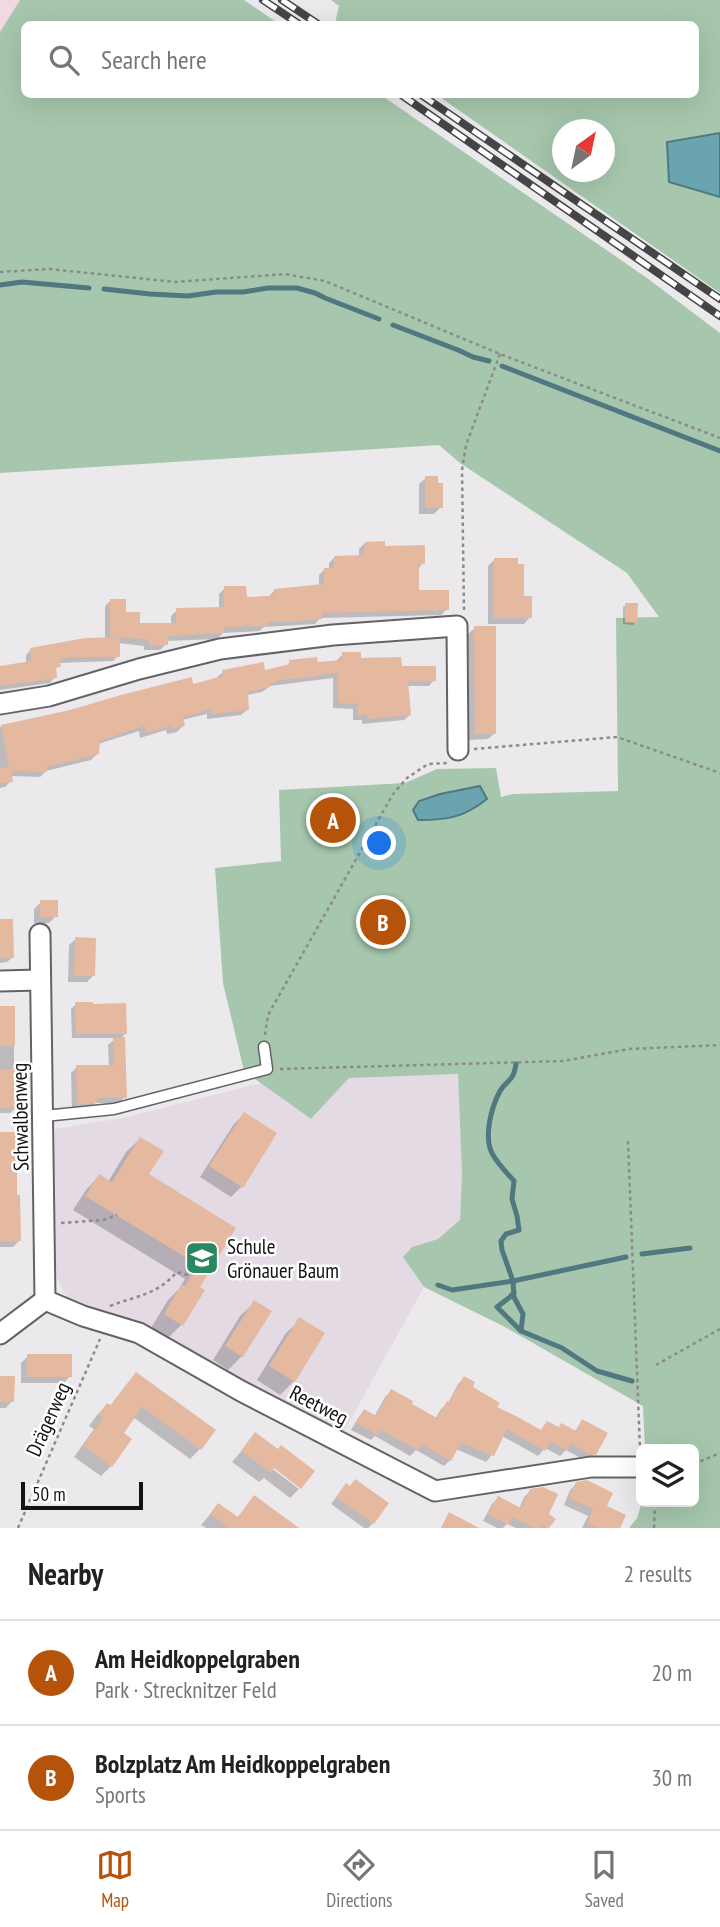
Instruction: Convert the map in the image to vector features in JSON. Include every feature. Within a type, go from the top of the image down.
[{"type":"street","points":[[0,704],[49,696],[139,669],[220,649],[333,635],[457,626],[458,750]]},
{"type":"street","name":"Schwalbenweg","points":[[40,934],[45,1300]]},
{"type":"street","points":[[0,981],[40,980]]},
{"type":"street","points":[[0,1334],[45,1300]]},
{"type":"street","name":"Reetweg","points":[[45,1300],[83,1316],[139,1333],[241,1391],[435,1491],[591,1467],[636,1466]]},
{"type":"lane","points":[[44,1116],[114,1109],[267,1069],[264,1047]]},
{"type":"path","points":[[0,272],[49,269],[176,282],[285,274],[325,281],[499,356],[720,438]]},
{"type":"path","points":[[457,626],[464,622],[462,470],[466,445],[499,356]]},
{"type":"path","points":[[264,1047],[268,1016],[393,794],[407,778],[428,764],[455,763],[458,750],[617,737],[720,773]]},
{"type":"path","points":[[267,1069],[563,1061],[629,1049],[720,1045]]},
{"type":"path","points":[[628,1141],[639,1444]]},
{"type":"path","points":[[45,1224],[103,1220],[117,1215]]},
{"type":"path","points":[[83,1316],[153,1293],[167,1284],[177,1272],[191,1276]]},
{"type":"path","name":"Drägerweg","points":[[18,1528],[107,1323]]},
{"type":"path","points":[[656,1365],[720,1329]]},
{"type":"path","points":[[699,1462],[720,1453]]},
{"type":"path","points":[[654,1528],[655,1507]]},
{"type":"shaded area","points":[[0,0],[20,0],[0,32]]},
{"type":"shaded area","points":[[458,1074],[462,1174],[460,1221],[438,1239],[412,1247],[403,1257],[424,1287],[342,1435],[201,1361],[137,1323],[68,1299],[56,1277],[55,1129],[123,1118],[261,1083],[311,1119],[349,1078]]},
{"type":"green space","points":[[20,0],[244,0],[275,21],[21,21],[21,98],[385,98],[647,278],[720,333],[720,1528],[629,1528],[637,1518],[640,1507],[699,1507],[699,1444],[645,1444],[643,1406],[503,1326],[424,1287],[403,1257],[412,1247],[438,1239],[460,1220],[462,1174],[458,1074],[349,1078],[311,1119],[244,1071],[223,983],[215,868],[281,861],[279,790],[405,783],[437,769],[496,768],[501,797],[513,794],[618,791],[616,618],[659,617],[627,573],[460,463],[439,445],[0,473],[0,32]]},
{"type":"green space","points":[[331,0],[720,0],[720,293],[561,182],[615,182],[615,119],[552,119],[552,175],[441,98],[699,98],[699,21],[335,21],[339,6]]},
{"type":"water","points":[[720,133],[720,197],[669,182],[667,142]]},
{"type":"water","points":[[480,786],[487,799],[462,814],[418,820],[413,810],[419,801]]},
{"type":"building","points":[[425,476],[438,476],[438,483],[443,483],[443,508],[425,508]]},
{"type":"building","points":[[385,541],[385,546],[425,545],[425,564],[419,564],[419,590],[449,590],[449,610],[322,613],[322,619],[267,622],[267,626],[224,627],[224,633],[168,636],[168,645],[149,645],[149,640],[110,636],[110,599],[126,599],[126,612],[140,612],[140,623],[176,623],[176,608],[224,607],[224,586],[246,586],[247,597],[274,596],[274,589],[324,584],[324,568],[334,568],[334,556],[364,555],[365,542]]},
{"type":"building","points":[[494,558],[518,558],[518,564],[524,564],[524,596],[532,596],[532,618],[493,618]]},
{"type":"building","points":[[625,603],[638,603],[637,623],[625,622]]},
{"type":"building","points":[[474,626],[496,626],[496,734],[475,734]]},
{"type":"building","points":[[120,637],[120,657],[60,659],[61,667],[56,667],[57,678],[0,686],[0,666],[31,661],[30,648],[85,638]]},
{"type":"building","points":[[342,652],[361,652],[361,658],[401,657],[402,666],[436,666],[436,681],[408,681],[411,715],[367,719],[367,715],[358,715],[358,704],[338,703],[338,673],[275,681],[269,684],[269,687],[248,692],[249,710],[212,714],[212,709],[183,717],[185,726],[172,729],[171,726],[146,733],[144,726],[100,741],[99,754],[47,767],[47,772],[12,771],[13,782],[0,783],[0,768],[9,767],[1,725],[70,710],[192,677],[193,684],[223,676],[222,670],[264,662],[265,670],[290,664],[289,660],[317,657],[318,662],[342,660]]},
{"type":"building","points":[[40,900],[58,900],[58,917],[40,917]]},
{"type":"building","points":[[0,919],[13,919],[14,958],[0,958]]},
{"type":"building","points":[[75,937],[96,938],[95,976],[74,976]]},
{"type":"building","points":[[75,1002],[126,1003],[127,1034],[76,1034]]},
{"type":"building","points":[[0,1006],[15,1006],[15,1046],[0,1046]]},
{"type":"building","points":[[125,1037],[127,1098],[97,1098],[97,1103],[77,1105],[76,1065],[114,1065],[113,1038]]},
{"type":"building","points":[[17,1069],[18,1107],[0,1108],[0,1070]]},
{"type":"building","points":[[244,1112],[277,1133],[243,1188],[209,1166]]},
{"type":"building","points":[[0,1132],[17,1132],[17,1195],[20,1195],[21,1241],[0,1242]]},
{"type":"building","name":"Schule Grönauer Baum","points":[[140,1137],[164,1151],[149,1174],[236,1228],[200,1287],[205,1290],[183,1326],[164,1314],[182,1284],[185,1286],[198,1265],[85,1196],[99,1174],[112,1182]]},
{"type":"building","points":[[254,1300],[272,1311],[243,1357],[225,1346]]},
{"type":"building","points":[[299,1317],[325,1333],[295,1382],[269,1366]]},
{"type":"building","points":[[27,1354],[72,1354],[72,1377],[27,1377]]},
{"type":"building","points":[[136,1372],[216,1430],[201,1450],[142,1407],[124,1433],[132,1439],[112,1467],[83,1446],[103,1418],[98,1415],[107,1403],[111,1405]]},
{"type":"building","points":[[0,1376],[15,1376],[14,1402],[0,1402]]},
{"type":"building","points":[[464,1376],[475,1382],[473,1387],[500,1403],[497,1407],[541,1430],[547,1421],[559,1427],[561,1423],[576,1431],[582,1419],[608,1433],[596,1455],[591,1455],[571,1443],[567,1451],[551,1442],[545,1451],[507,1429],[494,1456],[461,1443],[451,1461],[421,1444],[418,1450],[381,1430],[378,1435],[356,1423],[364,1409],[376,1416],[391,1389],[437,1418]]},
{"type":"building","points":[[255,1432],[278,1449],[281,1445],[315,1471],[301,1489],[274,1468],[271,1473],[241,1451]]},
{"type":"building","points":[[355,1479],[389,1503],[374,1524],[336,1497],[346,1483],[350,1486]]},
{"type":"building","points":[[587,1480],[613,1493],[607,1506],[626,1515],[620,1528],[598,1528],[587,1523],[593,1509],[569,1498],[576,1482]]},
{"type":"building","points":[[543,1487],[558,1494],[549,1514],[556,1519],[549,1528],[535,1528],[512,1517],[509,1525],[488,1514],[498,1496],[521,1508],[530,1489]]},
{"type":"building","points":[[254,1495],[299,1528],[229,1528],[210,1514],[218,1503],[238,1517]]},
{"type":"building","points":[[449,1512],[479,1528],[441,1528]]},
{"type":"waterway","points":[[0,285],[22,282],[89,288]]},
{"type":"waterway","points":[[104,289],[188,296],[268,288],[297,288],[379,319]]},
{"type":"waterway","points":[[393,325],[489,361]]},
{"type":"waterway","points":[[502,366],[720,451]]},
{"type":"waterway","points":[[516,1064],[512,1077],[497,1098],[488,1132],[493,1155],[514,1181],[512,1199],[519,1230],[506,1234],[501,1241],[513,1281],[514,1297],[523,1314],[521,1331]]},
{"type":"waterway","points":[[642,1254],[690,1248]]},
{"type":"waterway","points":[[438,1285],[452,1290],[513,1281],[626,1257]]},
{"type":"waterway","points":[[514,1292],[497,1307],[521,1331],[562,1348],[597,1371],[632,1381]]},
{"type":"railway","points":[[263,0],[294,21]]},
{"type":"railway","points":[[282,0],[314,21]]},
{"type":"railway","points":[[406,98],[720,316]]},
{"type":"railway","points":[[426,98],[720,299]]},
{"type":"place","name":"Am Heidkoppelgraben","points":[[333,820]]},
{"type":"place","name":"Bolzplatz Am Heidkoppelgraben","points":[[383,922]]},
{"type":"place","name":"Schule Grönauer Baum","points":[[202,1258]]}]
